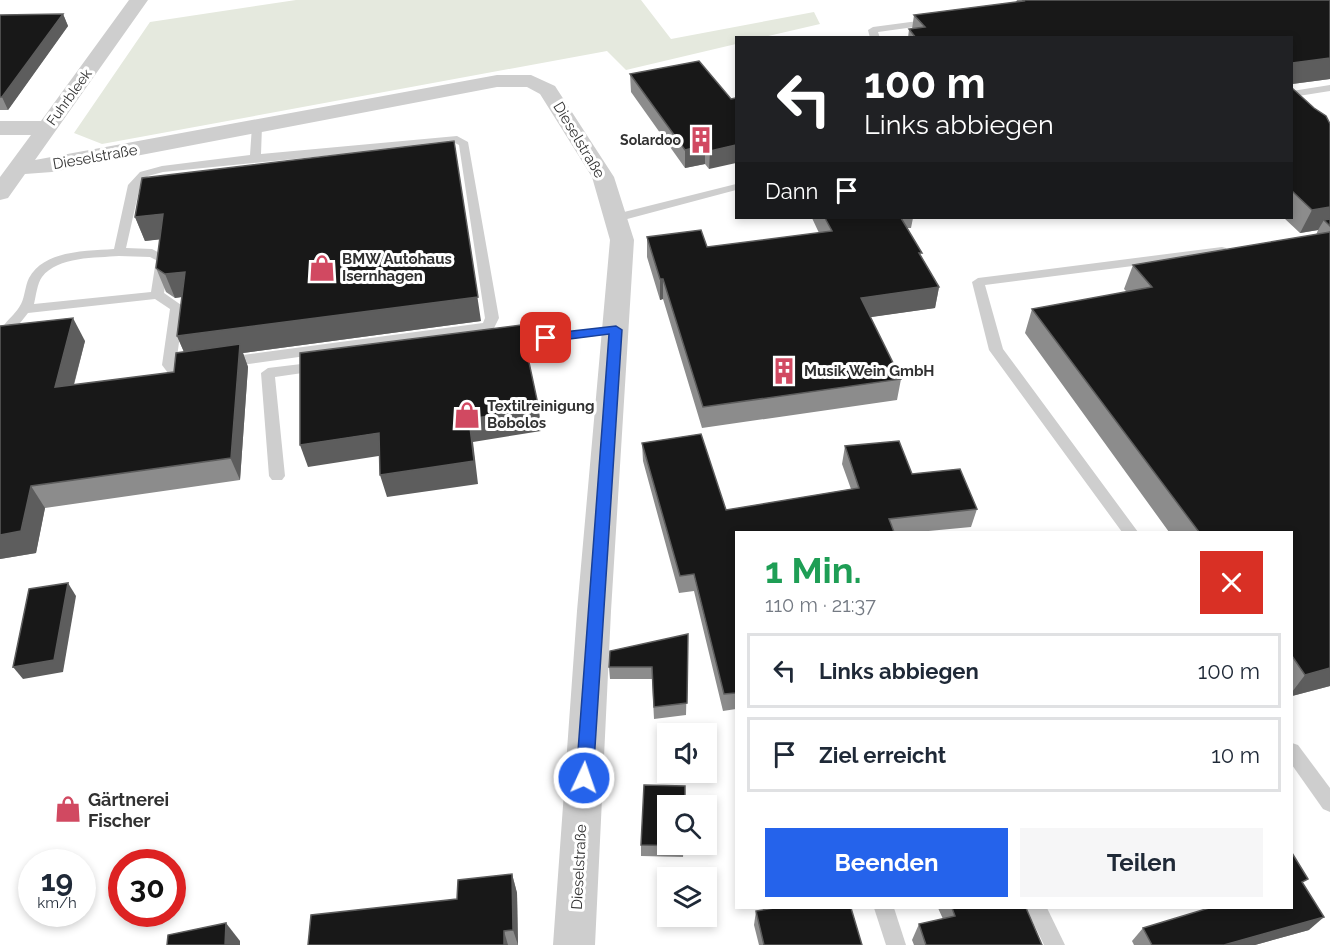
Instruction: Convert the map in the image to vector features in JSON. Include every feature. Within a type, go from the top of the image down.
[{"type":"street","name":"Fuhrbleek","points":[[0,193],[139,0]]},
{"type":"street","name":"Dieselstraße","points":[[18,168],[52,165],[497,81],[531,81],[548,90],[603,177],[622,240],[594,611],[574,945]]},
{"type":"street","points":[[0,128],[47,128]]},
{"type":"lane","points":[[874,36],[873,30],[942,21]]},
{"type":"lane","points":[[1293,94],[1330,88]]},
{"type":"lane","points":[[255,158],[257,126]]},
{"type":"lane","points":[[27,305],[32,310],[157,295],[177,307],[169,365],[172,370],[488,327],[492,318],[464,144],[457,139],[255,158],[162,169],[144,174],[134,185],[119,252]]},
{"type":"lane","points":[[616,218],[735,187]]},
{"type":"lane","points":[[1129,531],[996,350],[978,282],[1236,249]]},
{"type":"lane","points":[[0,339],[27,305],[39,273],[59,261],[119,252],[152,253],[163,258],[157,295]]},
{"type":"lane","points":[[488,345],[616,330]]},
{"type":"lane","points":[[277,476],[268,373],[337,364]]},
{"type":"lane","points":[[1293,752],[1330,803]]},
{"type":"lane","points":[[884,909],[896,945]]},
{"type":"lane","points":[[1037,909],[1055,945]]},
{"type":"shaded area","points":[[296,0],[641,0],[671,39],[814,12],[820,24],[768,36],[735,36],[735,44],[626,70],[607,51],[102,144],[74,133],[150,22]]},
{"type":"building","points":[[1330,0],[1330,58],[1293,63],[1293,36],[914,36],[909,29],[925,27],[914,15],[1024,1]]},
{"type":"building","points":[[63,14],[2,97],[0,97],[0,15]]},
{"type":"building","name":"Solardoo","points":[[699,61],[731,99],[735,98],[735,145],[710,151],[705,145],[685,150],[630,74]]},
{"type":"building","points":[[1293,89],[1326,116],[1330,124],[1330,207],[1312,210],[1293,192]]},
{"type":"building","name":"BMW Autohaus Isernhagen","points":[[454,141],[478,297],[177,336],[185,272],[165,274],[156,268],[163,214],[135,217],[142,178]]},
{"type":"building","points":[[826,219],[902,219],[939,287],[861,298],[901,379],[703,407],[663,279],[660,279],[647,237],[701,230],[707,247],[832,231]]},
{"type":"building","points":[[1330,232],[1330,668],[1305,675],[1293,657],[1293,531],[1198,531],[1032,309],[1152,287],[1133,265]]},
{"type":"building","points":[[73,318],[55,387],[174,372],[176,353],[240,344],[231,458],[31,486],[21,531],[0,535],[0,326]]},
{"type":"building","points":[[521,325],[539,409],[469,419],[474,461],[380,475],[379,433],[300,445],[300,353]]},
{"type":"building","points":[[701,434],[726,510],[859,488],[845,446],[899,441],[912,474],[960,469],[977,509],[889,519],[894,531],[735,531],[735,693],[724,694],[694,574],[680,576],[642,443]]},
{"type":"building","points":[[68,583],[54,660],[13,667],[29,589]]},
{"type":"building","points":[[688,634],[687,703],[654,707],[652,667],[609,667],[610,651]]},
{"type":"building","points":[[644,785],[685,786],[685,795],[657,795],[657,845],[641,845]]},
{"type":"building","points":[[1293,855],[1308,879],[1302,882],[1324,917],[1224,945],[1152,945],[1143,928],[1206,909],[1293,909]]},
{"type":"building","points":[[512,874],[513,930],[504,931],[504,945],[308,945],[311,915],[457,899],[458,880]]},
{"type":"building","points":[[851,909],[862,945],[764,945],[756,911]]},
{"type":"building","points":[[952,909],[1026,909],[1042,945],[926,945],[919,924],[955,916]]},
{"type":"building","points":[[226,923],[225,945],[167,945],[168,935]]},
{"type":"place","name":"Solardoo","points":[[701,140]]},
{"type":"place","name":"BMW Autohaus Isernhagen","points":[[322,268]]},
{"type":"place","name":"Musik Wein GmbH","points":[[784,371]]},
{"type":"place","name":"Textilreinigung Bobolos","points":[[467,415]]},
{"type":"place","name":"Gärtnerei Fischer","points":[[68,809]]},
{"type":"route","points":[[546,338],[616,330],[595,598],[584,778]]}]
